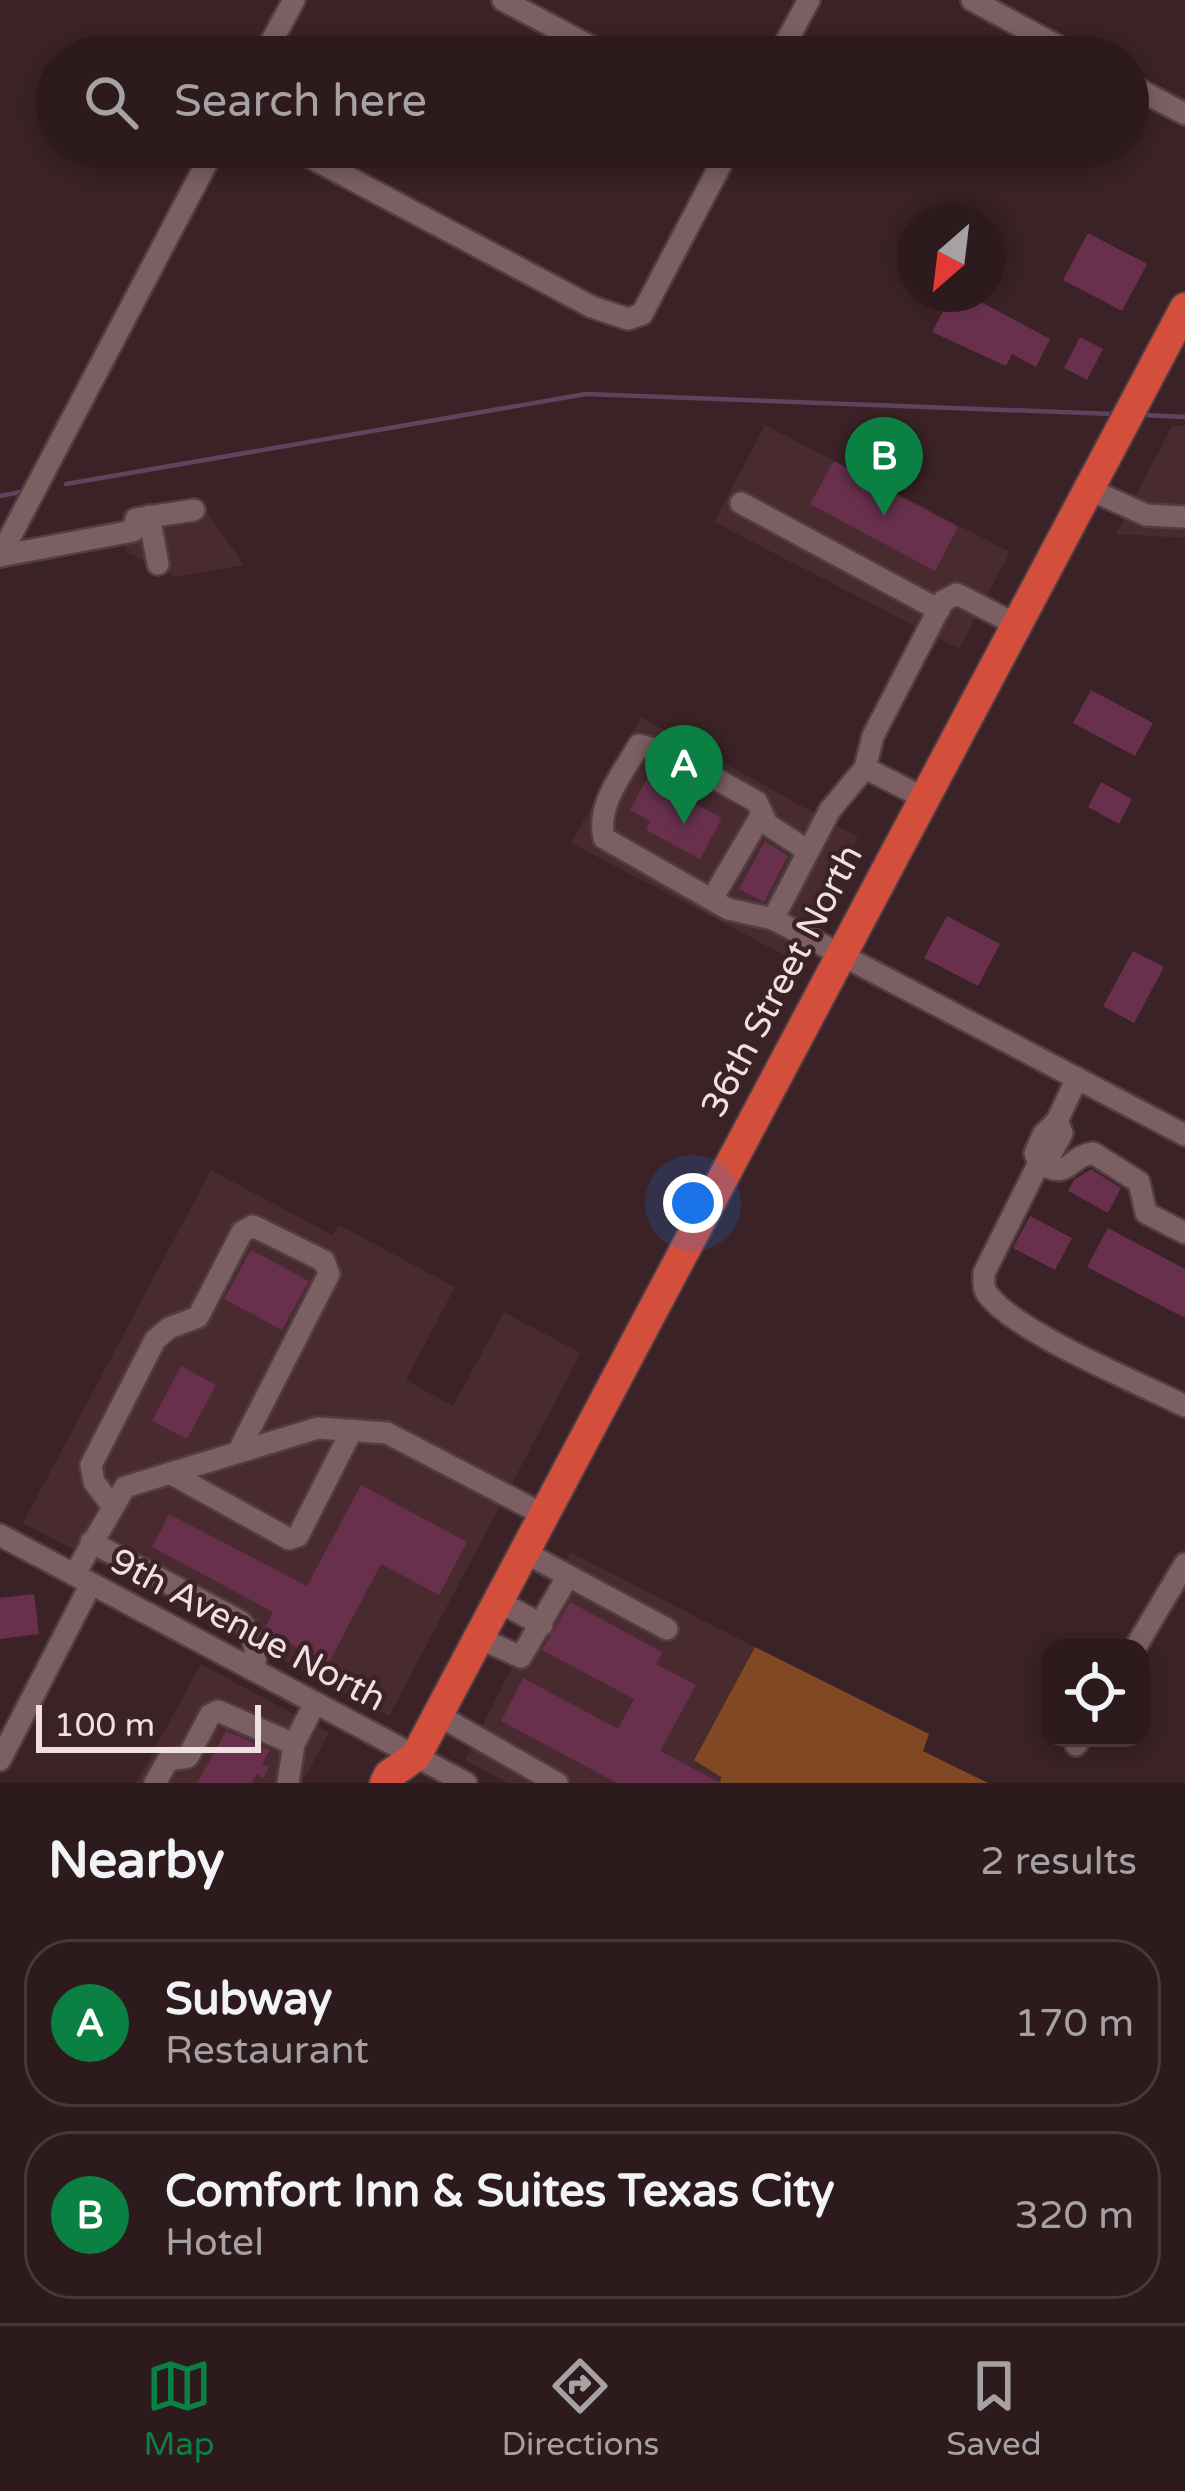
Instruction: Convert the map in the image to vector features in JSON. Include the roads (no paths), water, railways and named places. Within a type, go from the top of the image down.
[{"type":"highway","name":"36th Street North","points":[[416,1769],[438,1715],[498,1601],[1185,308]]},
{"type":"highway","points":[[385,1783],[389,1775],[416,1769]]},
{"type":"street","points":[[274,36],[294,0]]},
{"type":"street","points":[[503,0],[571,36]]},
{"type":"street","points":[[789,36],[808,0]]},
{"type":"street","points":[[972,0],[1039,36]]},
{"type":"street","points":[[1149,95],[1185,114]]},
{"type":"street","points":[[0,556],[204,168]]},
{"type":"street","points":[[331,168],[592,307],[628,319],[642,314],[719,168]]},
{"type":"street","points":[[1088,489],[1146,514],[1185,517]]},
{"type":"street","points":[[741,503],[939,610]]},
{"type":"street","points":[[0,556],[134,531],[136,518],[194,510]]},
{"type":"street","points":[[149,516],[158,565]]},
{"type":"street","points":[[772,919],[830,809],[865,768],[873,736],[943,601],[957,595],[1016,625]]},
{"type":"street","points":[[808,850],[767,824],[757,802],[689,764],[639,746],[611,792],[601,824],[604,838],[728,909],[772,919],[1185,1135]]},
{"type":"street","points":[[865,768],[924,798]]},
{"type":"street","points":[[712,899],[762,814]]},
{"type":"street","points":[[1077,1078],[1058,1121],[1043,1135],[1035,1153],[1039,1163],[1054,1171],[1064,1170],[1093,1153],[1138,1182],[1146,1213],[1185,1233]]},
{"type":"street","points":[[1039,1163],[984,1273],[986,1291],[1036,1331],[1185,1406]]},
{"type":"street","points":[[112,1506],[94,1482],[94,1456],[155,1340],[169,1328],[198,1317],[242,1232],[254,1226],[324,1261],[329,1274],[238,1452]]},
{"type":"street","points":[[0,1760],[82,1580],[91,1542],[125,1486],[318,1428],[352,1430],[387,1433],[544,1515]]},
{"type":"street","points":[[170,1473],[289,1539],[298,1536],[352,1430]]},
{"type":"street","name":"9th Avenue North","points":[[0,1535],[315,1702],[416,1769],[466,1783]]},
{"type":"street","points":[[91,1542],[240,1621],[258,1652],[254,1670]]},
{"type":"street","points":[[524,1552],[667,1629]]},
{"type":"street","points":[[1141,1639],[1185,1564]]},
{"type":"street","points":[[479,1638],[521,1658],[568,1576]]},
{"type":"street","points":[[498,1601],[542,1625]]},
{"type":"street","points":[[288,1783],[294,1744],[315,1702]]},
{"type":"street","points":[[155,1783],[168,1760],[188,1756],[211,1715],[218,1711],[294,1744]]},
{"type":"street","points":[[438,1715],[557,1783]]},
{"type":"waterway","points":[[66,484],[586,394],[1113,414]]},
{"type":"waterway","points":[[1143,415],[1185,417]]},
{"type":"waterway","points":[[0,496],[20,492]]},
{"type":"place","name":"Comfort Inn & Suites Texas City","points":[[884,516]]},
{"type":"place","name":"Subway","points":[[684,824]]}]
